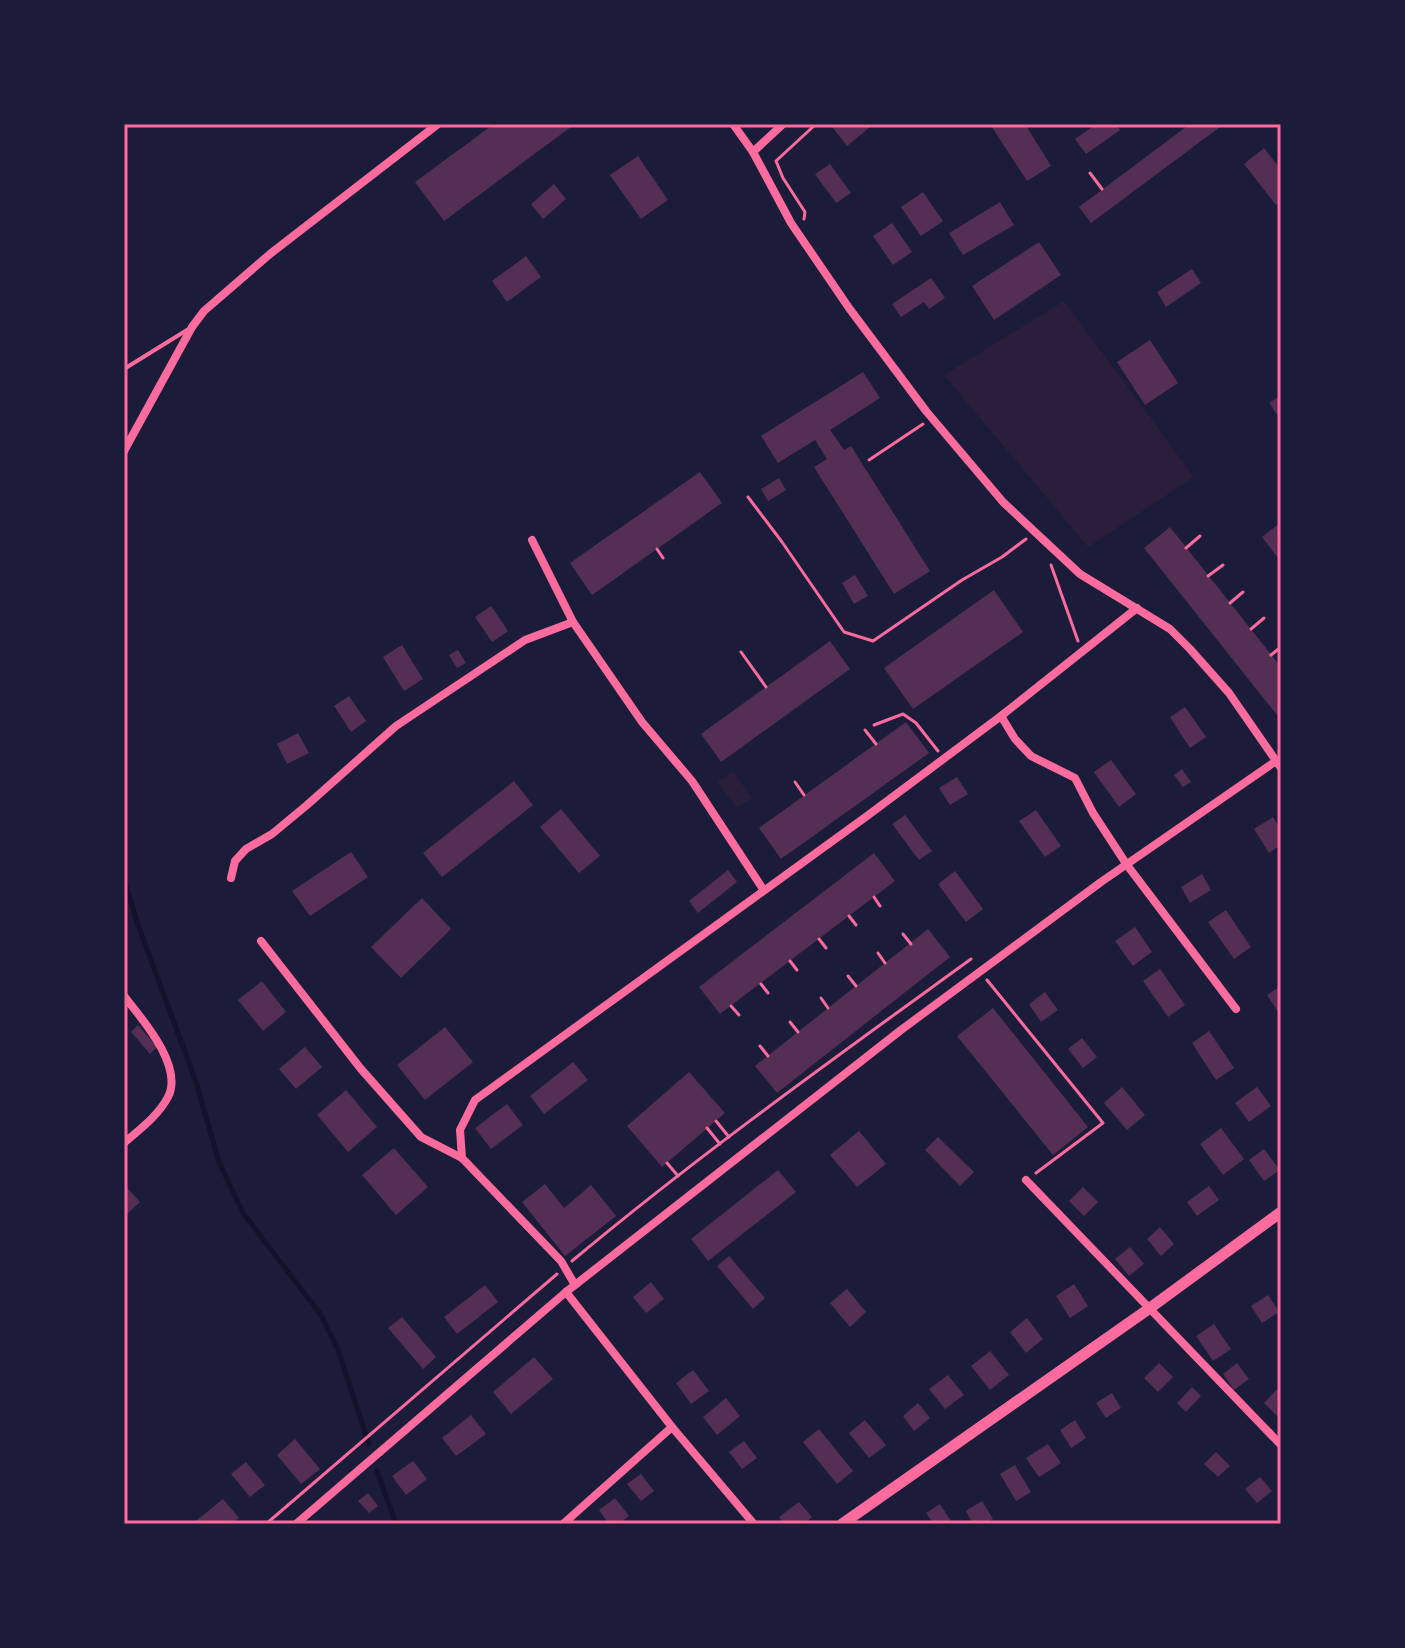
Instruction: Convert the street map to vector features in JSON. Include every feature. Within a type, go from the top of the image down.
[{"type":"street","points":[[124,451],[192,327],[204,311],[270,254],[438,124]]},
{"type":"street","points":[[296,1524],[575,1285],[980,972],[1127,865],[1278,764],[1229,693],[1170,629],[1080,574],[1003,502],[932,418],[849,308],[801,238],[753,152],[733,124]]},
{"type":"street","points":[[753,152],[783,124]]},
{"type":"street","points":[[532,540],[573,622],[642,722],[692,781],[763,889]]},
{"type":"street","points":[[462,1158],[460,1130],[475,1100],[867,816],[1001,716],[1137,608]]},
{"type":"street","points":[[231,878],[235,861],[246,849],[272,834],[396,726],[525,640],[573,622]]},
{"type":"street","points":[[1001,716],[1015,739],[1031,756],[1075,778],[1093,813],[1127,865],[1236,1009]]},
{"type":"street","points":[[261,941],[361,1069],[421,1137],[462,1158],[565,1268],[575,1285]]},
{"type":"street","points":[[124,996],[154,1034],[173,1077],[170,1095],[156,1114],[124,1143]]},
{"type":"street","points":[[1026,1180],[1281,1445]]},
{"type":"street","points":[[842,1524],[1281,1212]]},
{"type":"street","points":[[566,1292],[672,1427],[754,1524]]},
{"type":"street","points":[[563,1524],[672,1427]]},
{"type":"lane","points":[[124,369],[192,327]]},
{"type":"path","points":[[801,238],[805,212],[776,161],[816,124]]},
{"type":"path","points":[[1090,173],[1102,189]]},
{"type":"path","points":[[869,460],[932,418]]},
{"type":"path","points":[[748,497],[844,632],[873,641],[962,580],[1002,557],[1034,532]]},
{"type":"path","points":[[1186,548],[1200,536]]},
{"type":"path","points":[[1042,539],[1082,653]]},
{"type":"path","points":[[657,549],[663,558]]},
{"type":"path","points":[[1208,576],[1223,565]]},
{"type":"path","points":[[1230,603],[1243,592]]},
{"type":"path","points":[[1251,629],[1264,618]]},
{"type":"path","points":[[1271,655],[1281,647]]},
{"type":"path","points":[[741,652],[766,687]]},
{"type":"path","points":[[874,725],[903,714],[916,723],[943,757]]},
{"type":"path","points":[[865,730],[876,744]]},
{"type":"path","points":[[795,782],[804,795]]},
{"type":"path","points":[[874,897],[880,906]]},
{"type":"path","points":[[849,916],[856,925]]},
{"type":"path","points":[[903,934],[911,944]]},
{"type":"path","points":[[819,939],[826,948]]},
{"type":"path","points":[[878,953],[885,963]]},
{"type":"path","points":[[266,1524],[565,1268],[678,1176],[971,959]]},
{"type":"path","points":[[790,961],[797,970]]},
{"type":"path","points":[[980,972],[1103,1123],[1026,1180]]},
{"type":"path","points":[[848,976],[856,986]]},
{"type":"path","points":[[761,984],[768,993]]},
{"type":"path","points":[[821,998],[828,1008]]},
{"type":"path","points":[[731,1006],[739,1015]]},
{"type":"path","points":[[790,1022],[798,1032]]},
{"type":"path","points":[[760,1046],[768,1056]]},
{"type":"path","points":[[716,1121],[729,1137]]},
{"type":"path","points":[[707,1128],[720,1144]]},
{"type":"path","points":[[667,1163],[678,1176]]},
{"type":"shaded area","points":[[1064,301],[1194,477],[1088,547],[944,375]]},
{"type":"shaded area","points":[[733,771],[752,798],[736,808],[718,782]]},
{"type":"building","points":[[494,124],[575,124],[444,221],[415,182]]},
{"type":"building","points":[[830,124],[874,124],[847,146]]},
{"type":"building","points":[[990,124],[1025,124],[1051,166],[1027,181]]},
{"type":"building","points":[[1096,124],[1115,124],[1120,130],[1086,154],[1075,139]]},
{"type":"building","points":[[1190,124],[1224,124],[1091,223],[1079,207]]},
{"type":"building","points":[[1264,148],[1281,170],[1281,201],[1276,205],[1244,164]]},
{"type":"building","points":[[638,156],[668,200],[641,219],[610,175]]},
{"type":"building","points":[[830,164],[851,193],[836,203],[815,174]]},
{"type":"building","points":[[554,184],[566,199],[543,219],[531,204]]},
{"type":"building","points":[[923,192],[943,221],[921,236],[901,207]]},
{"type":"building","points":[[1000,202],[1014,225],[963,255],[949,233]]},
{"type":"building","points":[[892,223],[912,252],[893,265],[873,236]]},
{"type":"building","points":[[1039,242],[1061,275],[994,320],[972,286]]},
{"type":"building","points":[[526,256],[541,277],[507,302],[492,281]]},
{"type":"building","points":[[1192,269],[1201,283],[1166,307],[1157,292]]},
{"type":"building","points":[[931,278],[945,298],[929,309],[924,302],[901,317],[892,304]]},
{"type":"building","points":[[1150,340],[1178,383],[1145,405],[1117,362]]},
{"type":"building","points":[[863,372],[880,398],[830,430],[844,450],[851,446],[930,571],[894,594],[814,467],[827,459],[815,440],[778,463],[761,436]]},
{"type":"building","points":[[1281,395],[1281,420],[1269,403]]},
{"type":"building","points":[[700,472],[722,503],[592,595],[570,563]]},
{"type":"building","points":[[779,478],[786,490],[768,501],[761,489]]},
{"type":"building","points":[[1281,522],[1281,562],[1262,537]]},
{"type":"building","points":[[1170,527],[1281,667],[1281,720],[1144,548]]},
{"type":"building","points":[[855,575],[868,596],[854,604],[842,583]]},
{"type":"building","points":[[994,590],[1023,632],[913,709],[884,668]]},
{"type":"building","points":[[491,606],[508,631],[492,642],[475,617]]},
{"type":"building","points":[[830,641],[850,669],[721,762],[701,734]]},
{"type":"building","points":[[402,645],[423,679],[404,691],[383,657]]},
{"type":"building","points":[[458,650],[466,663],[457,668],[449,655]]},
{"type":"building","points":[[349,696],[366,721],[351,732],[334,706]]},
{"type":"building","points":[[1185,707],[1206,737],[1190,748],[1170,717]]},
{"type":"building","points":[[906,722],[929,753],[781,859],[759,828]]},
{"type":"building","points":[[298,733],[309,753],[287,764],[277,744]]},
{"type":"building","points":[[1111,760],[1136,794],[1119,807],[1094,772]]},
{"type":"building","points":[[1182,769],[1191,782],[1183,787],[1174,775]]},
{"type":"building","points":[[957,777],[968,794],[950,805],[939,788]]},
{"type":"building","points":[[514,781],[533,805],[442,877],[423,853]]},
{"type":"building","points":[[561,809],[600,856],[579,873],[540,827]]},
{"type":"building","points":[[1036,810],[1061,846],[1045,857],[1019,821]]},
{"type":"building","points":[[905,815],[932,851],[919,860],[892,824]]},
{"type":"building","points":[[1273,817],[1281,830],[1281,845],[1269,853],[1254,829]]},
{"type":"building","points":[[351,852],[368,877],[310,916],[292,891]]},
{"type":"building","points":[[874,853],[895,881],[720,1014],[699,987]]},
{"type":"building","points":[[728,870],[737,882],[698,913],[689,901]]},
{"type":"building","points":[[955,871],[983,909],[966,922],[938,884]]},
{"type":"building","points":[[1202,874],[1211,890],[1190,903],[1181,887]]},
{"type":"building","points":[[422,898],[451,929],[401,978],[371,947]]},
{"type":"building","points":[[1226,910],[1251,947],[1234,959],[1208,922]]},
{"type":"building","points":[[1135,927],[1152,952],[1133,966],[1115,941]]},
{"type":"building","points":[[928,929],[950,957],[777,1093],[755,1066]]},
{"type":"building","points":[[1160,969],[1185,1005],[1168,1017],[1143,981]]},
{"type":"building","points":[[262,981],[286,1012],[263,1031],[238,1000]]},
{"type":"building","points":[[1281,986],[1281,1016],[1267,995]]},
{"type":"building","points":[[1045,992],[1058,1010],[1041,1022],[1029,1004]]},
{"type":"building","points":[[993,1008],[1088,1127],[1053,1155],[957,1036]]},
{"type":"building","points":[[138,1025],[157,1047],[150,1054],[131,1032]]},
{"type":"building","points":[[445,1027],[473,1062],[425,1100],[397,1065]]},
{"type":"building","points":[[1209,1031],[1234,1068],[1216,1080],[1192,1043]]},
{"type":"building","points":[[1082,1038],[1097,1057],[1083,1068],[1068,1049]]},
{"type":"building","points":[[305,1047],[322,1067],[296,1089],[279,1069]]},
{"type":"building","points":[[573,1062],[588,1080],[544,1114],[530,1096]]},
{"type":"building","points":[[689,1072],[725,1113],[662,1167],[627,1126]]},
{"type":"building","points":[[1122,1087],[1145,1115],[1127,1130],[1104,1103]]},
{"type":"building","points":[[1257,1087],[1271,1106],[1249,1122],[1235,1103]]},
{"type":"building","points":[[346,1090],[377,1127],[348,1152],[317,1115]]},
{"type":"building","points":[[507,1104],[523,1125],[491,1149],[475,1128]]},
{"type":"building","points":[[1221,1128],[1244,1159],[1223,1175],[1200,1144]]},
{"type":"building","points":[[859,1131],[886,1164],[857,1187],[830,1155]]},
{"type":"building","points":[[938,1137],[974,1172],[960,1186],[925,1150]]},
{"type":"building","points":[[394,1148],[428,1187],[396,1215],[362,1175]]},
{"type":"building","points":[[1264,1149],[1280,1170],[1264,1181],[1249,1160]]},
{"type":"building","points":[[778,1170],[796,1192],[708,1261],[691,1239]]},
{"type":"building","points":[[124,1184],[140,1202],[124,1217]]},
{"type":"building","points":[[545,1184],[564,1208],[591,1185],[616,1216],[565,1256],[522,1202]]},
{"type":"building","points":[[1209,1186],[1219,1200],[1197,1216],[1187,1202]]},
{"type":"building","points":[[1083,1187],[1098,1202],[1084,1216],[1069,1201]]},
{"type":"building","points":[[1160,1227],[1174,1244],[1161,1256],[1147,1239]]},
{"type":"building","points":[[1130,1247],[1144,1264],[1129,1276],[1115,1259]]},
{"type":"building","points":[[729,1256],[765,1298],[753,1309],[717,1266]]},
{"type":"building","points":[[651,1282],[664,1299],[646,1313],[633,1297]]},
{"type":"building","points":[[1074,1284],[1088,1306],[1070,1318],[1056,1296]]},
{"type":"building","points":[[485,1285],[498,1302],[457,1334],[444,1317]]},
{"type":"building","points":[[847,1289],[866,1312],[850,1327],[830,1303]]},
{"type":"building","points":[[1268,1295],[1279,1312],[1262,1323],[1251,1306]]},
{"type":"building","points":[[402,1317],[436,1357],[423,1369],[388,1328]]},
{"type":"building","points":[[1027,1318],[1043,1339],[1026,1353],[1010,1332]]},
{"type":"building","points":[[1214,1324],[1231,1349],[1213,1361],[1196,1336]]},
{"type":"building","points":[[990,1351],[1009,1375],[990,1390],[971,1366]]},
{"type":"building","points":[[534,1357],[553,1379],[511,1414],[493,1392]]},
{"type":"building","points":[[1159,1363],[1173,1377],[1158,1392],[1144,1378]]},
{"type":"building","points":[[1237,1363],[1249,1379],[1234,1390],[1223,1374]]},
{"type":"building","points":[[693,1370],[709,1391],[691,1404],[676,1383]]},
{"type":"building","points":[[948,1375],[964,1395],[945,1409],[929,1389]]},
{"type":"building","points":[[1192,1387],[1201,1396],[1186,1412],[1177,1403]]},
{"type":"building","points":[[1278,1388],[1281,1391],[1281,1420],[1264,1403]]},
{"type":"building","points":[[1112,1393],[1121,1408],[1106,1418],[1096,1403]]},
{"type":"building","points":[[726,1398],[740,1416],[717,1435],[703,1417]]},
{"type":"building","points":[[918,1403],[930,1418],[914,1431],[903,1416]]},
{"type":"building","points":[[471,1415],[486,1434],[456,1456],[442,1438]]},
{"type":"building","points":[[865,1420],[886,1445],[869,1458],[849,1433]]},
{"type":"building","points":[[1075,1420],[1086,1438],[1071,1448],[1060,1430]]},
{"type":"building","points":[[819,1429],[853,1471],[837,1484],[803,1442]]},
{"type":"building","points":[[295,1439],[320,1469],[301,1484],[277,1455]]},
{"type":"building","points":[[744,1441],[757,1458],[742,1469],[729,1452]]},
{"type":"building","points":[[1048,1444],[1061,1463],[1039,1477],[1026,1458]]},
{"type":"building","points":[[1216,1452],[1230,1466],[1218,1477],[1204,1464]]},
{"type":"building","points":[[413,1461],[427,1479],[406,1495],[392,1476]]},
{"type":"building","points":[[246,1462],[265,1485],[250,1497],[231,1474]]},
{"type":"building","points":[[1015,1465],[1031,1492],[1016,1501],[1000,1474]]},
{"type":"building","points":[[641,1474],[654,1491],[641,1501],[627,1484]]},
{"type":"building","points":[[1260,1477],[1272,1491],[1257,1503],[1245,1489]]},
{"type":"building","points":[[368,1493],[378,1506],[369,1513],[358,1501]]},
{"type":"building","points":[[615,1498],[629,1516],[619,1524],[609,1524],[599,1510]]},
{"type":"building","points":[[223,1499],[239,1518],[231,1524],[192,1524]]},
{"type":"building","points":[[982,1501],[993,1519],[985,1524],[973,1524],[966,1511]]},
{"type":"building","points":[[799,1502],[812,1517],[803,1524],[784,1524],[779,1517]]},
{"type":"building","points":[[940,1504],[953,1524],[934,1524],[926,1513]]},
{"type":"waterway","points":[[124,879],[196,1082],[219,1162],[243,1213],[321,1315],[338,1350],[369,1444]]},
{"type":"waterway","points":[[377,1471],[396,1524]]}]
